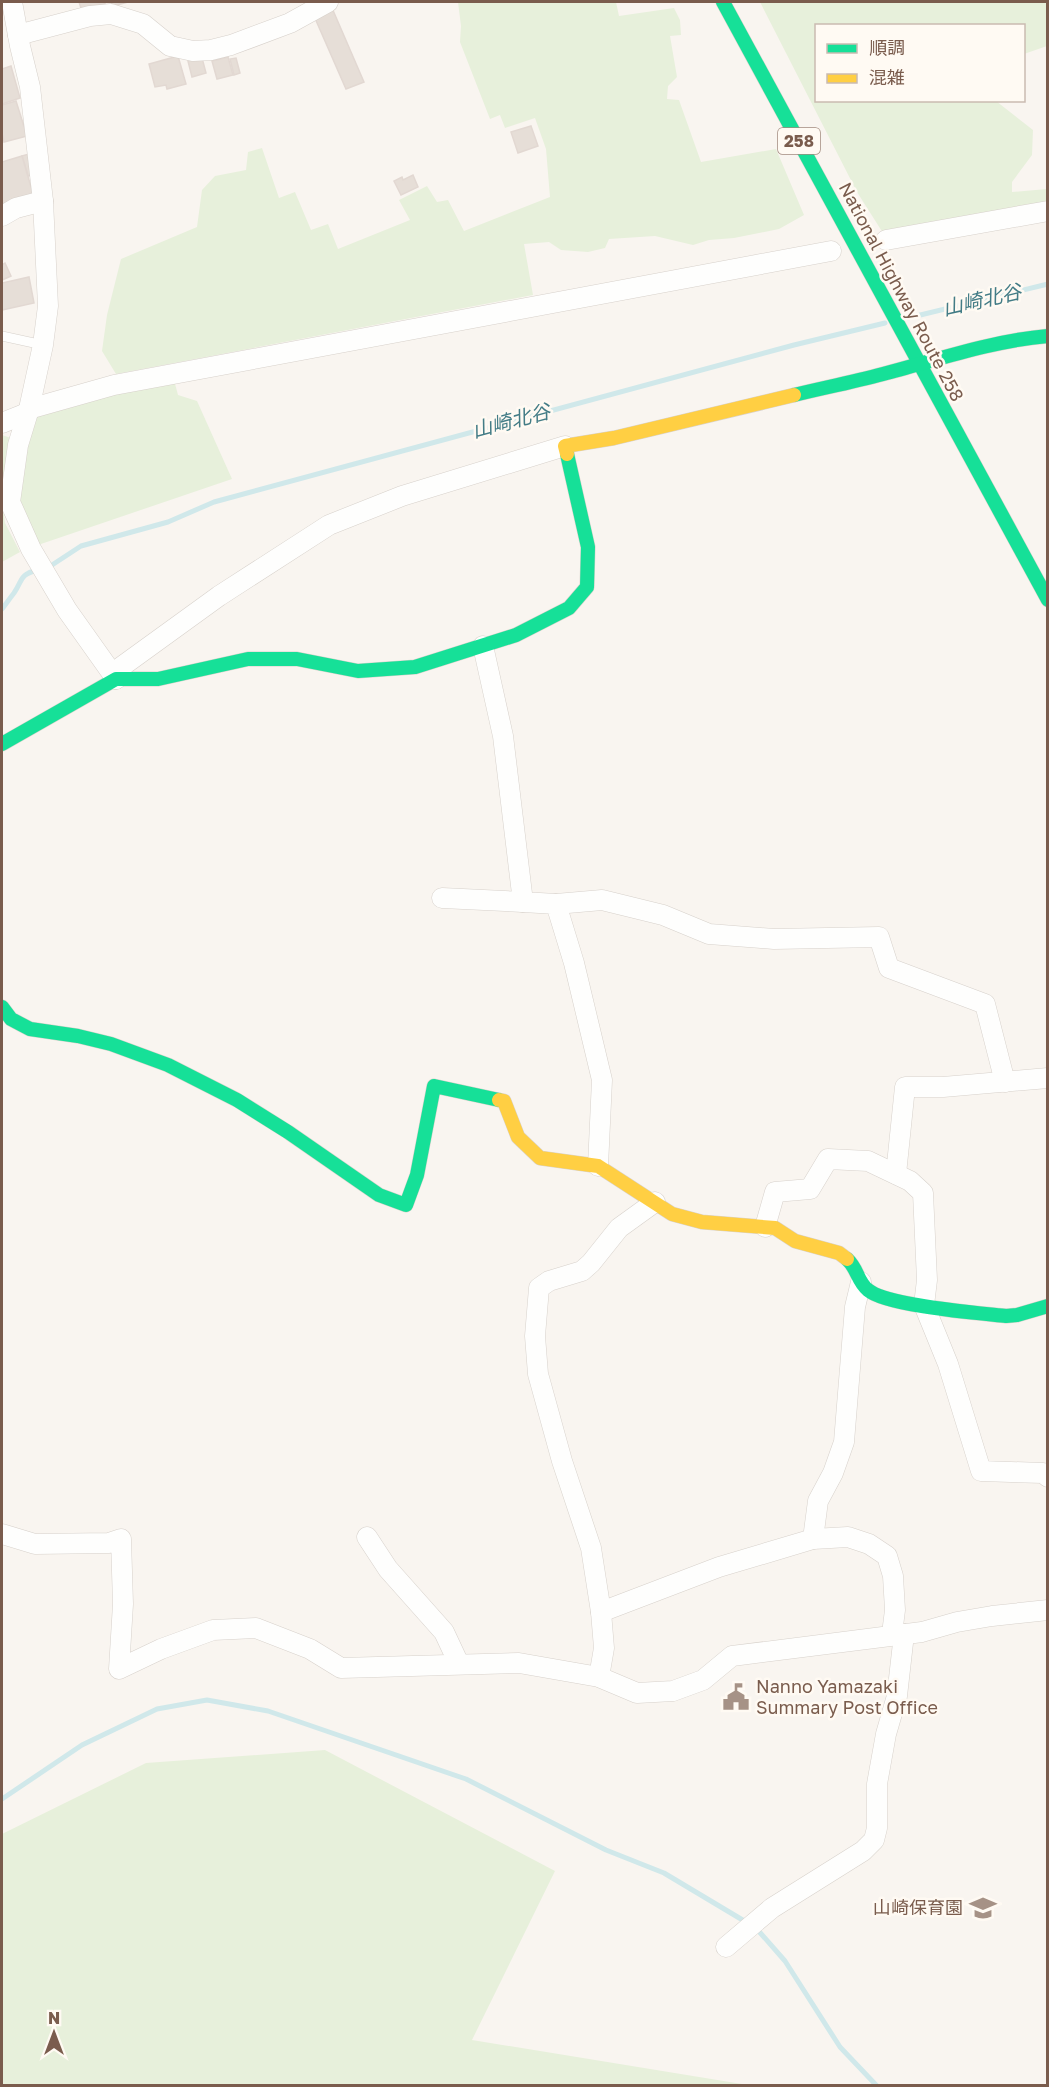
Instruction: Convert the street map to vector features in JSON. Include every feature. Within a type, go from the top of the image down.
[{"type":"main road","name":"National Highway Route 258","points":[[723,2],[1047,600]]},
{"type":"main road","points":[[2,744],[116,679],[158,680],[248,659],[297,659],[358,671],[415,667],[516,635],[569,608],[587,587],[588,547],[565,446],[614,438],[883,375],[1024,338],[1047,336]]},
{"type":"main road","points":[[2,1007],[11,1019],[30,1029],[78,1036],[111,1044],[168,1065],[246,1105],[379,1195],[406,1205],[417,1175],[434,1086],[504,1101],[518,1137],[540,1158],[598,1166],[672,1214],[702,1222],[775,1228],[795,1241],[839,1253],[855,1266],[861,1282],[869,1291],[886,1298],[1006,1316],[1047,1306]]},
{"type":"street","points":[[12,2],[13,44],[30,87],[43,201],[48,306],[43,345],[18,446],[10,502],[31,549],[67,610],[116,679]]},
{"type":"street","points":[[13,44],[90,16],[111,14],[143,24],[170,46],[193,51],[211,50],[290,23],[320,4],[328,2]]},
{"type":"street","points":[[2,216],[16,208],[43,201]]},
{"type":"street","points":[[886,240],[1047,212]]},
{"type":"street","points":[[2,423],[28,411],[114,385],[831,251]]},
{"type":"street","points":[[116,679],[121,667],[201,609],[329,525],[402,496],[565,446]]},
{"type":"street","points":[[483,645],[503,736],[523,902]]},
{"type":"street","points":[[442,898],[556,904],[602,900],[663,915],[709,934],[774,939],[879,937],[889,968],[986,1004],[1005,1082]]},
{"type":"street","points":[[556,904],[574,963],[602,1080],[598,1166]]},
{"type":"street","points":[[896,1174],[905,1087],[943,1087],[1047,1078]]},
{"type":"street","points":[[765,1227],[776,1192],[810,1189],[828,1159],[868,1161],[910,1181],[923,1193],[927,1280],[924,1305],[948,1364],[981,1471],[1043,1473],[1047,1477]]},
{"type":"street","points":[[599,1677],[604,1648],[591,1548],[562,1461],[538,1374],[535,1336],[538,1288],[549,1281],[582,1271],[619,1228],[655,1202]]},
{"type":"street","points":[[813,1539],[818,1501],[833,1473],[844,1442],[855,1307],[861,1282]]},
{"type":"street","points":[[2,1534],[35,1545],[109,1543],[121,1539],[123,1604],[119,1669],[161,1649],[213,1630],[256,1628],[310,1649],[341,1668],[519,1664],[599,1677],[637,1693],[673,1691],[703,1680],[732,1656],[922,1632],[957,1622],[1047,1610]]},
{"type":"street","points":[[367,1537],[388,1569],[444,1632],[459,1664]]},
{"type":"street","points":[[601,1612],[719,1567],[813,1539],[848,1537],[869,1545],[887,1556],[893,1576],[898,1634],[897,1696],[886,1734],[877,1784],[877,1828],[874,1840],[863,1851],[772,1908],[726,1947]]},
{"type":"lane","points":[[2,336],[43,345]]},
{"type":"green space","points":[[458,2],[616,2],[619,16],[674,8],[680,20],[681,35],[670,36],[677,77],[668,86],[667,99],[679,100],[701,162],[776,149],[804,215],[779,229],[734,238],[709,240],[693,245],[655,236],[609,239],[605,248],[588,252],[561,250],[549,242],[524,244],[533,295],[116,374],[102,351],[107,315],[121,259],[197,227],[202,190],[215,176],[246,170],[248,152],[262,148],[279,198],[295,192],[311,230],[328,224],[338,249],[410,220],[399,200],[427,186],[437,202],[448,200],[464,231],[550,197],[546,149],[535,118],[505,128],[500,115],[490,119],[460,42]]},
{"type":"green space","points":[[760,2],[1047,2],[1047,46],[1025,54],[1025,24],[815,24],[815,102],[997,102],[1033,130],[1032,155],[1012,182],[1012,192],[1047,189],[1047,204],[883,233],[857,192]]},
{"type":"green space","points":[[174,380],[178,395],[197,401],[232,479],[38,545],[20,505],[19,489],[32,421],[41,413]]},
{"type":"green space","points":[[2,435],[14,439],[2,491]]},
{"type":"green space","points":[[2,502],[5,523],[20,552],[2,562]]},
{"type":"green space","points":[[325,1750],[555,1871],[472,2040],[748,2085],[2,2085],[2,1834],[146,1763]]},
{"type":"building","points":[[79,2],[105,2],[105,4],[82,11]]},
{"type":"building","points":[[111,2],[128,2],[113,6]]},
{"type":"building","points":[[332,8],[364,82],[346,89],[314,16]]},
{"type":"building","points":[[178,56],[186,84],[167,89],[166,85],[155,87],[149,64]]},
{"type":"building","points":[[228,57],[233,75],[217,79],[212,61]]},
{"type":"building","points":[[202,58],[206,73],[192,77],[188,61]]},
{"type":"building","points":[[236,58],[240,73],[234,75],[230,59]]},
{"type":"building","points":[[11,66],[20,98],[2,104],[2,69]]},
{"type":"building","points":[[16,101],[27,136],[4,142],[2,105]]},
{"type":"building","points":[[531,126],[538,146],[518,153],[511,132]]},
{"type":"building","points":[[29,154],[32,175],[28,176],[22,156]]},
{"type":"building","points":[[22,156],[34,197],[2,206],[2,162]]},
{"type":"building","points":[[413,175],[418,187],[401,195],[394,181]]},
{"type":"building","points":[[5,263],[11,276],[2,280],[2,265]]},
{"type":"building","points":[[29,277],[34,303],[2,310],[2,283]]},
{"type":"waterway","name":"山崎北谷","points":[[908,318],[1048,284]]},
{"type":"waterway","name":"山崎北谷","points":[[46,567],[81,546],[168,522],[214,502],[794,345],[885,323]]},
{"type":"waterway","name":"山崎北谷","points":[[2,609],[22,578],[37,570]]},
{"type":"waterway","points":[[2,1799],[82,1745],[157,1709],[207,1700],[268,1711],[466,1779],[606,1850],[664,1873],[756,1928],[785,1961],[840,2047],[877,2086]]},
{"type":"traffic: fast","points":[[723,2],[1048,600]]},
{"type":"traffic: fast","points":[[794,395],[985,347],[1048,336]]},
{"type":"traffic: fast","points":[[2,744],[116,679],[158,679],[248,659],[297,659],[358,671],[415,667],[516,635],[569,608],[587,587],[588,547],[567,454]]},
{"type":"traffic: fast","points":[[2,1007],[11,1019],[30,1029],[78,1036],[111,1044],[168,1065],[237,1100],[379,1195],[406,1205],[417,1175],[434,1086],[499,1100]]},
{"type":"traffic: fast","points":[[847,1259],[868,1290],[878,1296],[894,1300],[934,1308],[1006,1316],[1048,1306]]},
{"type":"traffic: slow","points":[[567,454],[565,446],[614,438],[794,395]]},
{"type":"traffic: slow","points":[[499,1100],[504,1101],[518,1137],[540,1158],[598,1166],[672,1214],[702,1222],[775,1228],[795,1241],[839,1253],[847,1259]]},
{"type":"place","name":"Nanno Yamazaki Summary Post Office","points":[[736,1697]]},
{"type":"place","name":"山崎保育園","points":[[983,1908]]}]
